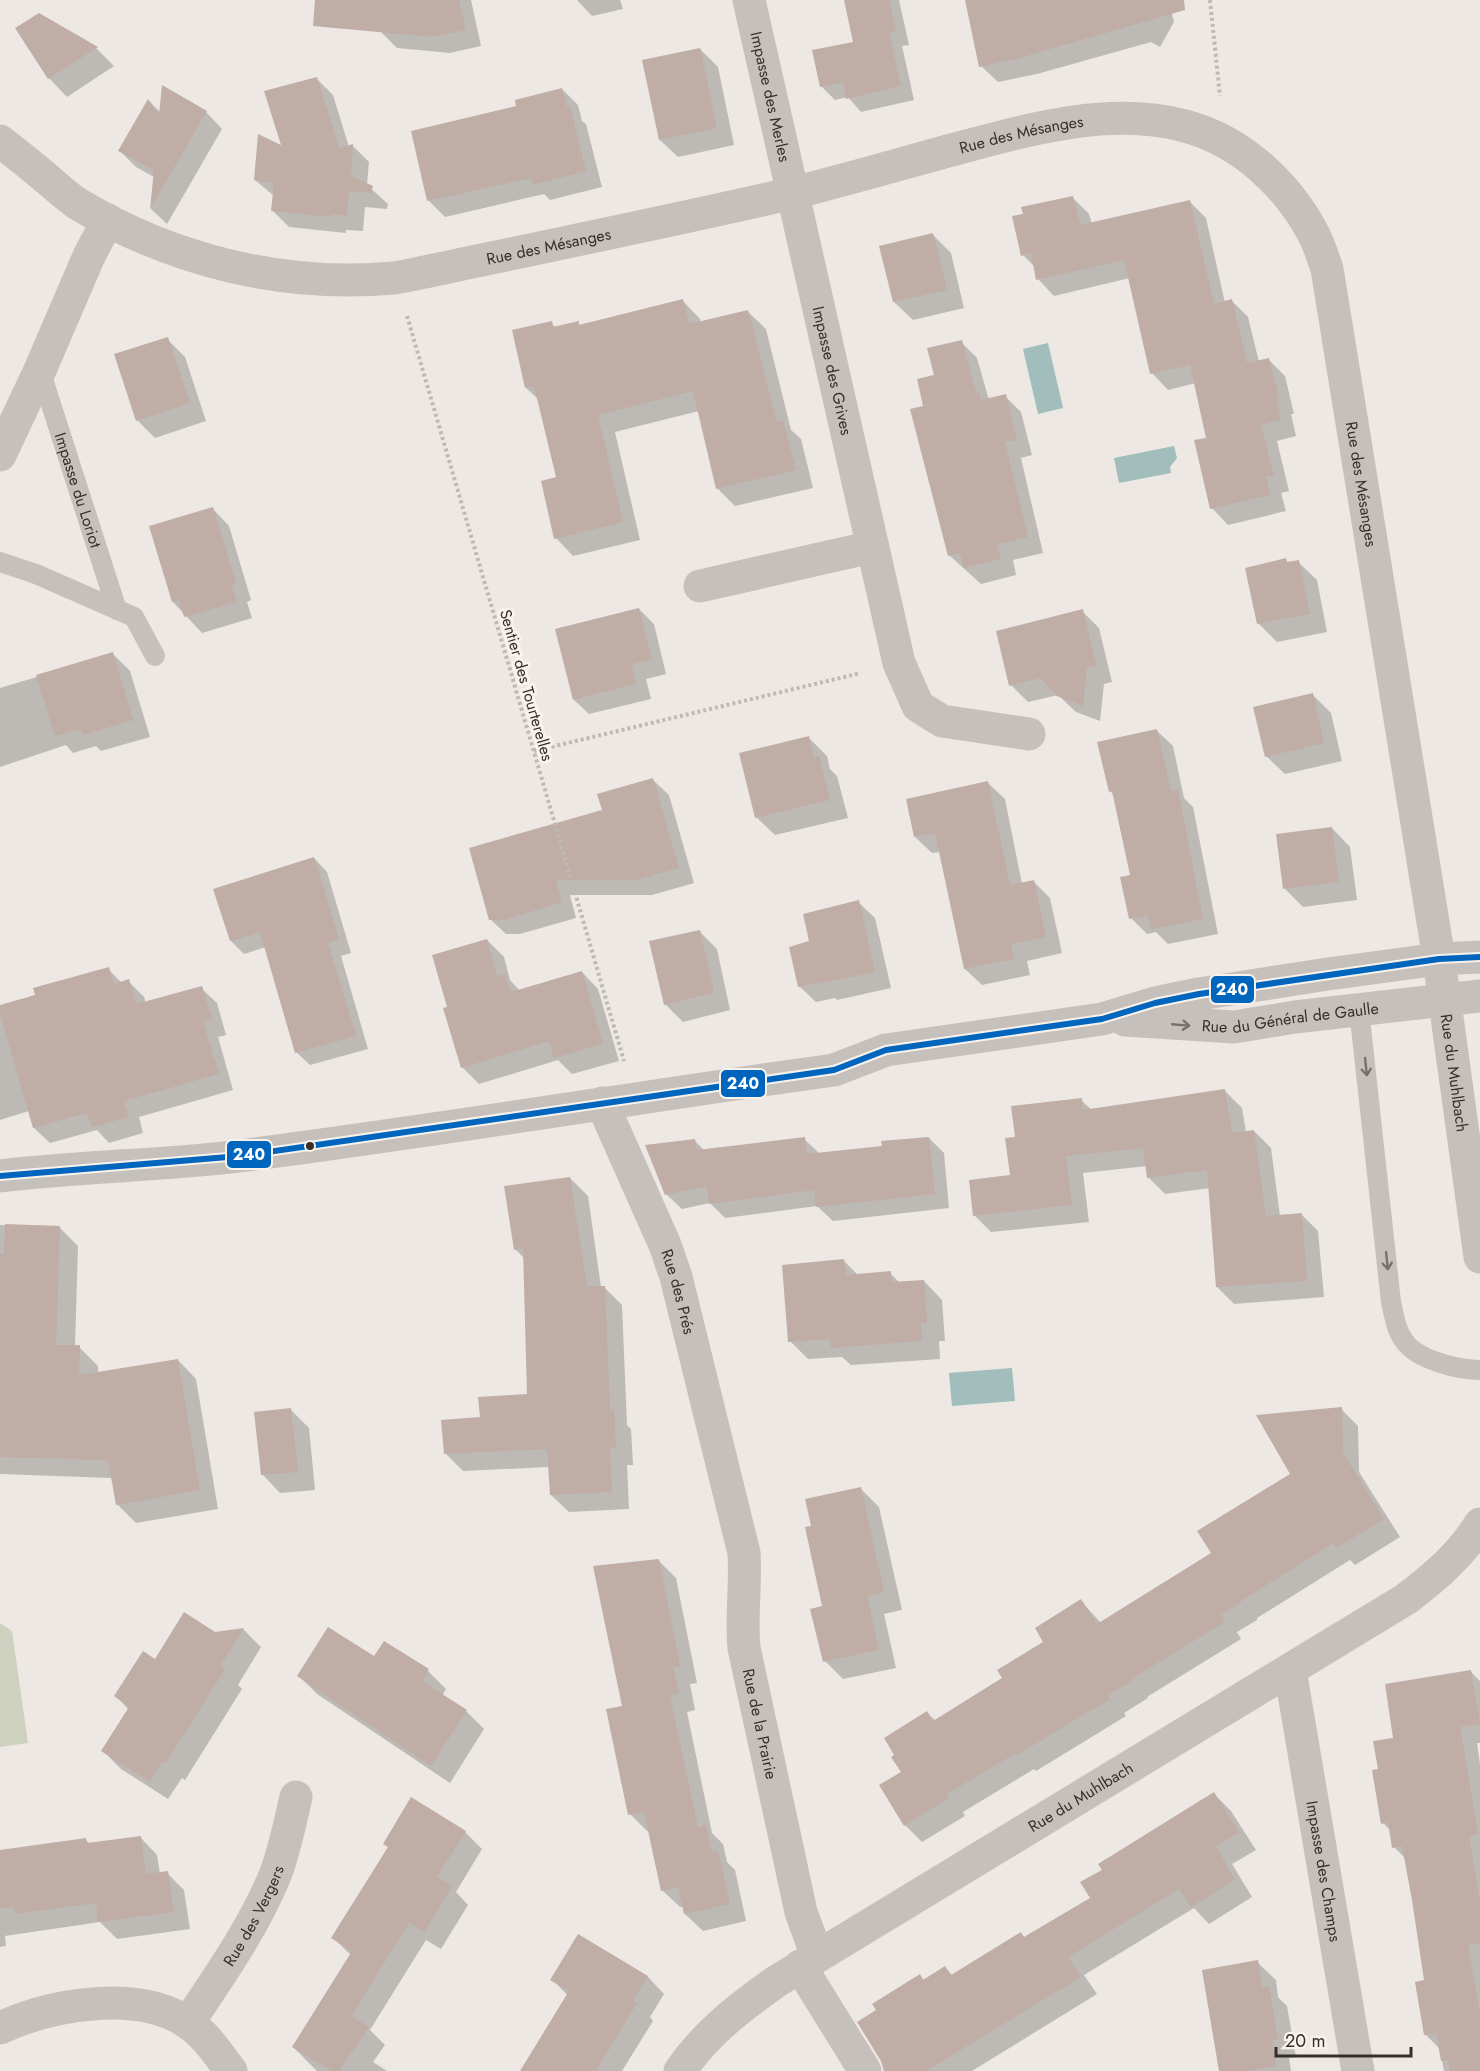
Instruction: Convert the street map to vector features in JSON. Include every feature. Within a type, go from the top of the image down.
[{"type":"street","name":"Impasse des Merles","points":[[749,0],[794,192]]},
{"type":"street","name":"Rue des Mésanges","points":[[0,141],[76,203],[154,244],[250,271],[315,279],[396,278],[794,192],[1022,131],[1119,118],[1154,120],[1186,126],[1224,141],[1274,179],[1296,204],[1314,235],[1327,269],[1439,960]]},
{"type":"street","name":"Impasse des Grives","points":[[794,192],[899,663],[918,706],[942,721],[1029,734]]},
{"type":"street","points":[[0,455],[40,370],[88,256],[108,219]]},
{"type":"street","points":[[700,586],[872,547]]},
{"type":"street","name":"Rue du Général de Gaulle","points":[[0,1176],[238,1156],[834,1070],[895,1048],[1102,1019],[1155,1003],[1199,994],[1328,974],[1480,957]]},
{"type":"street","name":"Rue du Muhlbach","points":[[1439,960],[1480,1257]]},
{"type":"street","name":"Rue du Général de Gaulle","points":[[1102,1019],[1234,1027],[1295,1017],[1480,996]]},
{"type":"street","name":"Rue des Prés","points":[[603,1103],[666,1245],[728,1489]]},
{"type":"street","name":"Rue de la Prairie","points":[[728,1489],[744,1552],[742,1622],[750,1680],[801,1912],[809,1961],[865,2071]]},
{"type":"street","name":"Rue du Muhlbach","points":[[680,2071],[703,2041],[726,2019],[777,1981],[1406,1599],[1435,1577],[1461,1551],[1480,1524]]},
{"type":"street","name":"Impasse des Champs","points":[[1290,1670],[1358,2071]]},
{"type":"street","name":"Rue des Vergers","points":[[188,2023],[226,1966],[262,1904],[285,1846],[296,1797]]},
{"type":"street","points":[[0,2028],[16,2020],[54,2010],[97,2004],[132,2004],[161,2009],[188,2023],[208,2040],[231,2071]]},
{"type":"lane","name":"Impasse du Loriot","points":[[40,370],[117,610]]},
{"type":"lane","points":[[0,562],[36,574],[134,617],[155,656]]},
{"type":"lane","points":[[1359,1009],[1391,1302],[1396,1325],[1405,1343],[1418,1353],[1455,1367],[1480,1370]]},
{"type":"path","points":[[1210,0],[1224,141]]},
{"type":"path","name":"Sentier des Tourterelles","points":[[396,278],[634,1099]]},
{"type":"path","points":[[534,751],[899,663]]},
{"type":"green space","points":[[0,1623],[12,1631],[28,1743],[0,1747]]},
{"type":"water","points":[[1048,343],[1063,408],[1038,414],[1023,349]]},
{"type":"water","points":[[1174,446],[1177,458],[1170,467],[1171,473],[1119,483],[1114,458]]},
{"type":"water","points":[[1012,1368],[1015,1401],[952,1406],[949,1373]]},
{"type":"building","points":[[315,0],[459,0],[466,30],[433,37],[313,26]]},
{"type":"building","points":[[844,0],[889,0],[896,31],[889,33],[901,86],[846,99],[843,82],[820,87],[812,50],[853,42]]},
{"type":"building","points":[[965,0],[1184,0],[1185,10],[1019,58],[979,67]]},
{"type":"building","points":[[39,13],[98,47],[48,79],[15,28]]},
{"type":"building","points":[[700,48],[717,128],[659,140],[642,60]]},
{"type":"building","points":[[317,77],[339,148],[353,144],[351,176],[373,186],[371,193],[349,191],[347,216],[331,214],[331,217],[271,211],[274,183],[254,180],[258,134],[281,145],[264,91]]},
{"type":"building","points":[[162,85],[207,111],[150,209],[154,170],[118,151],[148,99],[159,115]]},
{"type":"building","points":[[562,88],[567,107],[570,106],[586,171],[532,185],[531,178],[427,201],[411,131],[516,106],[515,100]]},
{"type":"building","points":[[1073,196],[1080,225],[1190,200],[1214,304],[1232,299],[1247,363],[1269,358],[1279,397],[1276,398],[1281,420],[1261,425],[1274,475],[1266,476],[1270,495],[1210,509],[1194,440],[1206,438],[1190,365],[1150,374],[1124,260],[1036,280],[1031,253],[1021,256],[1012,216],[1023,214],[1021,207]]},
{"type":"building","points":[[933,233],[947,290],[893,302],[879,246]]},
{"type":"building","points":[[683,299],[689,324],[748,310],[777,422],[783,420],[796,470],[716,489],[693,391],[598,415],[623,522],[554,539],[541,481],[556,477],[534,386],[525,388],[512,330],[552,321],[553,327],[579,321],[579,325]]},
{"type":"building","points":[[168,337],[190,403],[136,421],[114,354]]},
{"type":"building","points":[[962,340],[976,393],[979,392],[981,400],[1006,394],[1017,440],[1005,442],[1028,537],[997,544],[1001,559],[964,568],[960,553],[948,556],[910,409],[923,406],[917,379],[934,375],[927,348]]},
{"type":"building","points":[[213,507],[236,583],[232,585],[237,602],[184,617],[179,600],[172,602],[149,526]]},
{"type":"building","points":[[1286,558],[1287,562],[1299,560],[1310,614],[1257,624],[1245,568]]},
{"type":"building","points":[[639,608],[652,659],[632,664],[636,684],[573,700],[555,629]]},
{"type":"building","points":[[1083,609],[1096,665],[1087,667],[1083,706],[1057,696],[1040,678],[1009,686],[996,631]]},
{"type":"building","points":[[113,652],[133,720],[83,735],[81,729],[55,736],[36,675]]},
{"type":"building","points":[[1313,693],[1324,743],[1265,757],[1253,707]]},
{"type":"building","points":[[1157,729],[1171,791],[1178,790],[1203,919],[1151,929],[1148,915],[1129,919],[1120,877],[1130,875],[1112,791],[1109,792],[1097,742]]},
{"type":"building","points":[[809,736],[814,758],[819,756],[830,800],[755,818],[739,753]]},
{"type":"building","points":[[653,778],[679,868],[636,880],[556,880],[562,902],[504,920],[489,920],[469,848],[602,810],[597,794]]},
{"type":"building","points":[[988,781],[1010,885],[1034,880],[1046,937],[1011,944],[1014,959],[964,969],[935,833],[914,837],[906,799]]},
{"type":"building","points":[[1332,827],[1339,882],[1283,889],[1276,834]]},
{"type":"building","points":[[314,857],[339,939],[328,943],[356,1036],[295,1053],[260,932],[230,941],[213,889]]},
{"type":"building","points":[[859,900],[875,972],[798,987],[789,947],[809,941],[803,914]]},
{"type":"building","points":[[700,930],[714,993],[664,1005],[649,941]]},
{"type":"building","points":[[487,939],[497,976],[505,974],[511,992],[582,971],[603,1044],[554,1058],[549,1041],[461,1068],[443,1008],[447,1007],[432,955]]},
{"type":"building","points":[[109,967],[114,984],[129,979],[136,1004],[202,986],[212,1019],[203,1021],[219,1074],[124,1101],[129,1117],[92,1127],[87,1113],[33,1128],[0,1014],[0,1005],[35,995],[33,988]]},
{"type":"building","points":[[1225,1089],[1232,1133],[1254,1130],[1266,1216],[1302,1213],[1307,1281],[1216,1287],[1207,1170],[1147,1178],[1143,1148],[1066,1156],[1072,1205],[973,1216],[969,1180],[1010,1175],[1005,1138],[1015,1137],[1011,1106],[1082,1098],[1083,1110]]},
{"type":"building","points":[[805,1137],[807,1154],[882,1146],[881,1141],[929,1137],[935,1194],[816,1207],[814,1190],[709,1204],[707,1186],[665,1195],[645,1145],[695,1139],[697,1150]]},
{"type":"building","points":[[570,1177],[587,1286],[605,1286],[610,1410],[614,1409],[616,1448],[610,1448],[612,1492],[550,1495],[547,1449],[444,1454],[441,1420],[480,1417],[478,1397],[527,1394],[523,1248],[514,1250],[504,1186]]},
{"type":"building","points":[[5,1224],[60,1226],[56,1345],[80,1345],[79,1375],[178,1359],[200,1490],[116,1505],[108,1460],[0,1457],[0,1254],[4,1254]]},
{"type":"building","points":[[844,1259],[846,1275],[891,1271],[891,1282],[924,1280],[927,1323],[921,1323],[922,1341],[831,1348],[830,1339],[788,1342],[782,1265]]},
{"type":"building","points":[[1342,1407],[1343,1453],[1384,1519],[1336,1548],[1333,1543],[1241,1601],[1221,1615],[1225,1622],[1131,1679],[1132,1681],[1108,1695],[1110,1699],[947,1794],[949,1798],[904,1826],[879,1785],[901,1772],[891,1757],[894,1755],[884,1738],[927,1711],[933,1721],[1002,1678],[997,1670],[1043,1642],[1035,1628],[1081,1599],[1097,1624],[1211,1553],[1197,1531],[1290,1474],[1256,1415]]},
{"type":"building","points":[[291,1408],[298,1472],[261,1475],[254,1412]]},
{"type":"building","points":[[861,1487],[884,1592],[867,1596],[879,1650],[823,1662],[810,1609],[822,1606],[805,1527],[811,1526],[805,1499]]},
{"type":"building","points":[[659,1559],[680,1666],[673,1667],[679,1693],[670,1695],[698,1827],[706,1825],[712,1852],[718,1851],[730,1904],[684,1914],[678,1887],[661,1891],[644,1812],[628,1815],[606,1709],[622,1706],[593,1566]]},
{"type":"building","points":[[184,1612],[215,1632],[244,1628],[220,1666],[225,1669],[166,1763],[163,1761],[150,1782],[101,1751],[129,1707],[114,1696],[143,1651],[155,1659]]},
{"type":"building","points":[[328,1627],[374,1656],[384,1641],[429,1669],[422,1681],[467,1710],[431,1766],[297,1676]]},
{"type":"building","points":[[1471,1670],[1480,1724],[1460,1727],[1478,1834],[1469,1836],[1480,1902],[1480,1943],[1468,1945],[1480,2014],[1480,2071],[1450,2071],[1448,2060],[1441,2061],[1436,2033],[1424,2035],[1415,1982],[1424,1980],[1412,1900],[1402,1846],[1392,1848],[1388,1822],[1381,1824],[1372,1770],[1378,1769],[1373,1741],[1393,1738],[1385,1684]]},
{"type":"building","points":[[1214,1792],[1239,1832],[1216,1846],[1235,1880],[1191,1907],[1179,1889],[1068,1957],[1081,1977],[926,2071],[884,2071],[881,2061],[857,2022],[876,2010],[872,2004],[920,1974],[923,1980],[945,1966],[951,1975],[1021,1932],[1024,1937],[1090,1898],[1080,1882],[1102,1870],[1098,1864]]},
{"type":"building","points":[[411,1797],[466,1831],[437,1877],[452,1886],[424,1932],[409,1923],[351,2016],[369,2027],[339,2071],[332,2071],[292,2047],[352,1951],[331,1938],[388,1847],[383,1844]]},
{"type":"building","points":[[141,1836],[146,1874],[168,1871],[174,1912],[98,1922],[96,1903],[15,1914],[14,1907],[0,1909],[0,1850],[86,1838],[87,1843]]},
{"type":"building","points":[[578,1934],[648,1976],[633,2001],[637,2003],[596,2071],[520,2071],[569,1991],[550,1980]]},
{"type":"building","points":[[1258,1960],[1262,1987],[1269,1986],[1278,2039],[1272,2040],[1276,2066],[1248,2071],[1219,2071],[1202,1970]]},
{"type":"transit line","name":"240","points":[[0,1176],[240,1156],[834,1070],[886,1050],[1102,1019],[1155,1003],[1199,994],[1439,959],[1480,957]]}]
